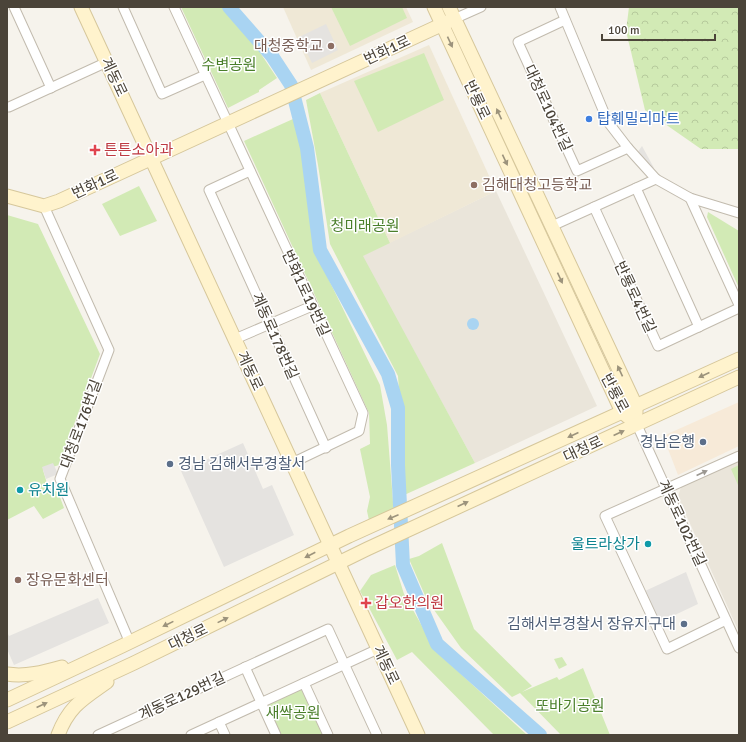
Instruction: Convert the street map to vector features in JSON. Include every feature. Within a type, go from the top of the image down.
[{"type":"street","points":[[14,7],[52,88]]},
{"type":"street","name":"계동로","points":[[81,7],[418,735]]},
{"type":"street","points":[[123,7],[162,94],[205,75]]},
{"type":"street","name":"번화1로19번길","points":[[174,7],[363,413],[359,432],[326,448]]},
{"type":"street","name":"반룡로","points":[[434,7],[622,412],[637,424]]},
{"type":"street","name":"반룡로","points":[[449,7],[636,406],[637,424]]},
{"type":"street","points":[[454,19],[481,7]]},
{"type":"street","points":[[560,7],[608,122],[628,148],[656,179],[690,198],[739,213]]},
{"type":"street","name":"번화1로","points":[[44,206],[454,19]]},
{"type":"street","name":"대청로104번길","points":[[565,20],[518,42],[577,171],[628,148]]},
{"type":"street","points":[[8,108],[107,62]]},
{"type":"street","name":"계동로178번길","points":[[250,171],[209,190],[326,448]]},
{"type":"street","points":[[552,226],[656,179]]},
{"type":"street","points":[[636,188],[699,327]]},
{"type":"street","points":[[7,196],[44,206]]},
{"type":"street","points":[[690,198],[739,305]]},
{"type":"street","name":"대청로176번길","points":[[44,206],[108,350],[60,479],[126,645]]},
{"type":"street","name":"반룡로4번길","points":[[594,207],[658,346],[739,308]]},
{"type":"street","points":[[235,339],[312,306]]},
{"type":"street","name":"대청로","points":[[7,700],[126,645],[330,545],[428,502],[739,359]]},
{"type":"street","name":"대청로","points":[[7,722],[134,663],[367,549],[739,377]]},
{"type":"street","name":"계동로102번길","points":[[637,424],[739,648]]},
{"type":"street","points":[[292,463],[326,448]]},
{"type":"street","points":[[726,620],[667,649],[605,516],[739,456]]},
{"type":"street","name":"계동로129번길","points":[[98,735],[328,629],[344,664]]},
{"type":"street","points":[[7,674],[16,675],[42,673],[126,645]]},
{"type":"street","points":[[191,735],[378,649]]},
{"type":"street","points":[[58,735],[64,718],[78,703],[134,663]]},
{"type":"street","points":[[344,664],[377,735]]},
{"type":"street","points":[[245,667],[276,735]]},
{"type":"street","points":[[304,683],[328,735]]},
{"type":"street","points":[[219,722],[225,735]]},
{"type":"shaded area","name":"대청중학교","points":[[283,7],[406,7],[413,22],[311,70]]},
{"type":"shaded area","points":[[326,24],[338,50],[312,63],[299,37]]},
{"type":"shaded area","name":"김해대청고등학교","points":[[429,45],[496,191],[390,243],[320,93]]},
{"type":"shaded area","points":[[642,146],[654,168],[652,170],[637,153]]},
{"type":"shaded area","points":[[496,191],[597,406],[475,463],[362,256]]},
{"type":"shaded area","points":[[739,402],[739,446],[678,475],[663,436]]},
{"type":"shaded area","points":[[243,443],[263,489],[272,485],[294,535],[224,567],[181,471]]},
{"type":"shaded area","points":[[739,460],[739,632],[678,497],[681,487]]},
{"type":"shaded area","points":[[53,463],[58,474],[46,479],[42,467]]},
{"type":"shaded area","points":[[686,572],[698,604],[660,622],[645,591]]},
{"type":"shaded area","points":[[98,598],[109,623],[14,665],[7,649],[7,632],[9,636]]},
{"type":"green space","name":"수변공원","points":[[181,7],[225,7],[253,42],[277,78],[259,90],[259,92],[228,108]]},
{"type":"green space","points":[[331,7],[402,7],[407,18],[350,46]]},
{"type":"green space","points":[[629,7],[739,7],[739,149],[701,149],[645,110],[626,31]]},
{"type":"green space","points":[[424,53],[444,100],[378,132],[354,81]]},
{"type":"green space","name":"청미래공원","points":[[320,93],[390,243],[363,256],[475,463],[402,496],[403,449],[398,376],[330,244],[306,100]]},
{"type":"green space","points":[[293,119],[303,151],[314,249],[380,385],[387,425],[394,514],[370,525],[367,511],[370,497],[360,449],[370,444],[369,413],[244,141]]},
{"type":"green space","points":[[139,186],[157,221],[120,236],[102,204]]},
{"type":"green space","points":[[708,212],[739,231],[739,288],[707,217]]},
{"type":"green space","points":[[7,215],[38,224],[100,354],[59,465],[43,470],[49,490],[57,489],[64,508],[43,519],[34,506],[7,520]]},
{"type":"green space","points":[[739,465],[739,485],[738,485],[731,469]]},
{"type":"green space","name":"또바기공원","points":[[442,543],[474,629],[532,686],[522,692],[557,677],[559,680],[583,668],[610,735],[561,735],[520,693],[512,697],[461,648],[427,600],[409,559],[419,556]]},
{"type":"green space","points":[[395,565],[404,594],[436,651],[527,735],[494,735],[412,652],[397,660],[360,591],[371,575]]},
{"type":"green space","points":[[562,657],[567,665],[559,669],[554,659]]},
{"type":"green space","name":"새싹공원","points":[[302,685],[326,735],[279,735],[264,703]]},
{"type":"water","points":[[475,318],[478,319],[478,329],[471,330],[468,329],[467,322],[468,319]]},
{"type":"waterway","points":[[229,7],[272,56],[291,85],[307,148],[320,250],[388,374],[398,408],[398,465],[403,565],[437,644],[540,735]]},
{"type":"place","name":"대청중학교","points":[[331,46]]},
{"type":"place","name":"탑훼밀리마트","points":[[589,119]]},
{"type":"place","name":"튼튼소아과","points":[[95,150]]},
{"type":"place","name":"김해대청고등학교","points":[[474,185]]},
{"type":"place","name":"경남은행","points":[[703,442]]},
{"type":"place","name":"경남 김해서부경찰서","points":[[170,464]]},
{"type":"place","name":"유치원","points":[[20,490]]},
{"type":"place","name":"울트라상가","points":[[648,544]]},
{"type":"place","name":"장유문화센터","points":[[18,580]]},
{"type":"place","name":"갑오한의원","points":[[366,603]]},
{"type":"place","name":"김해서부경찰서 장유지구대","points":[[684,624]]}]
